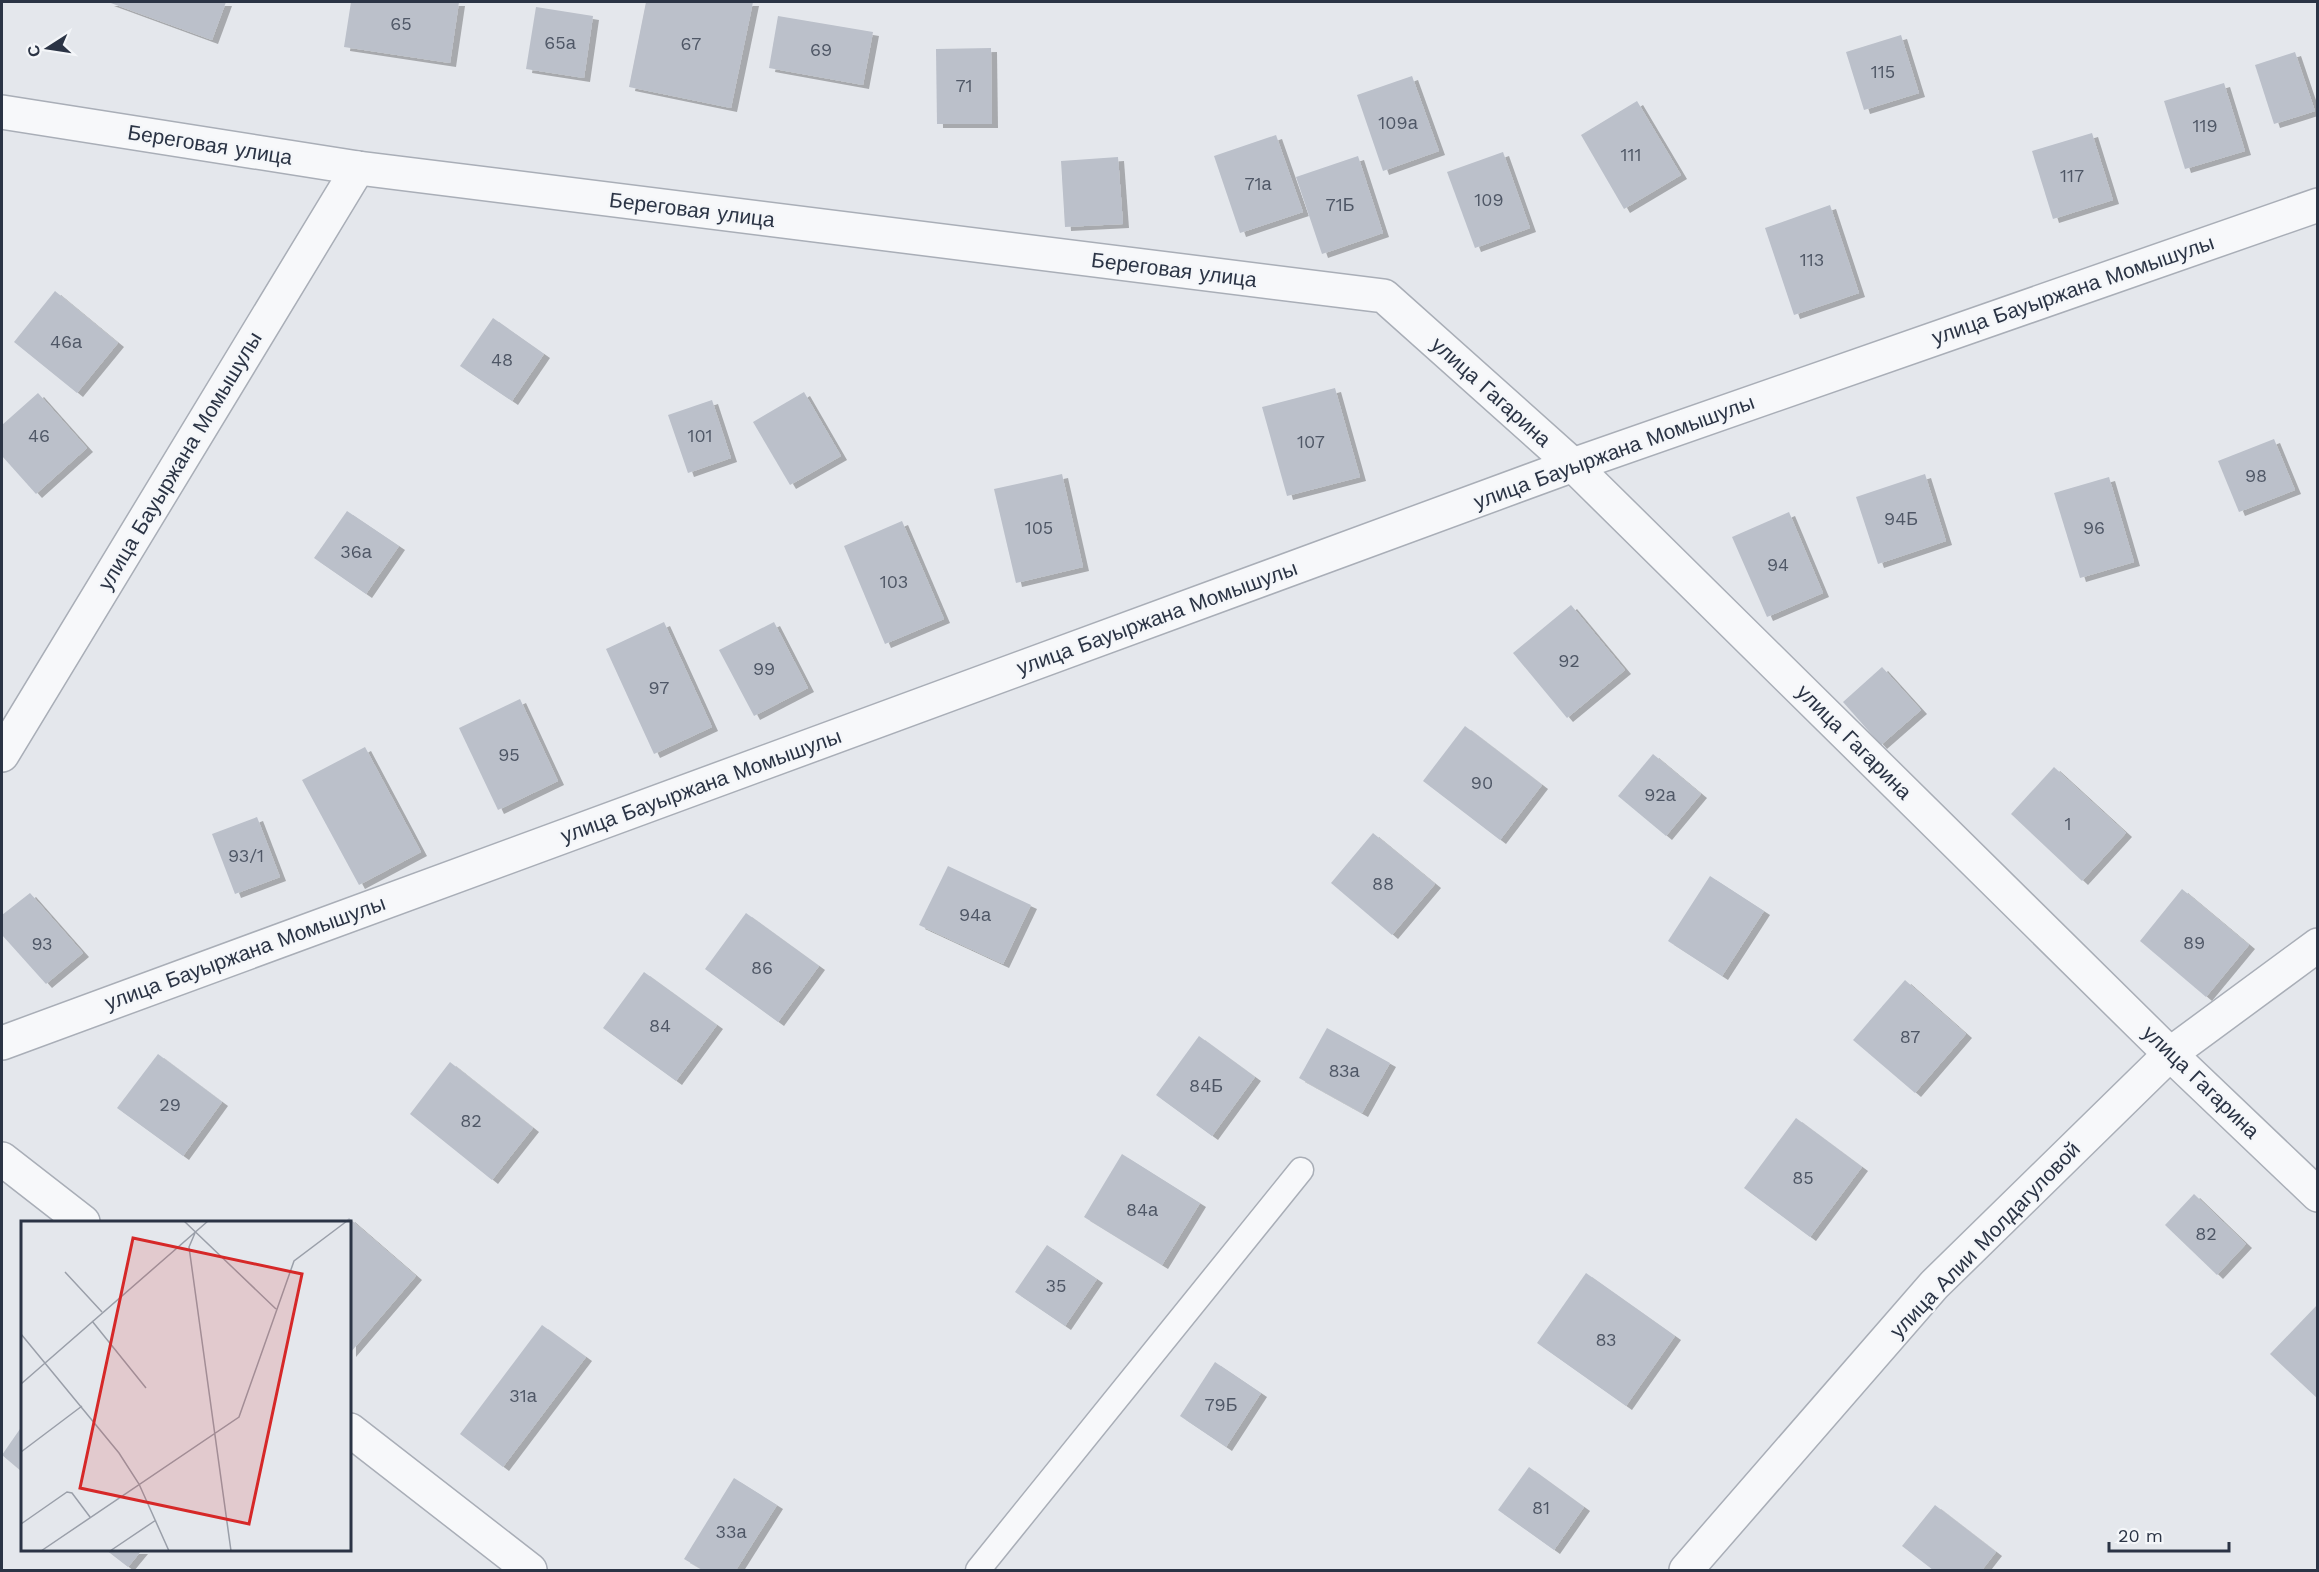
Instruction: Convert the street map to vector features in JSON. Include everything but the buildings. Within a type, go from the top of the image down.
[{"type":"street","name":"Береговая улица","points":[[2,112],[358,168],[1384,296]]},
{"type":"street","name":"улица Бауыржана Момышулы","points":[[2,755],[358,168]]},
{"type":"street","name":"улица Бауыржана Момышулы","points":[[2,1043],[1572,465],[2318,205]]},
{"type":"street","name":"улица Гагарина","points":[[1384,296],[1572,465],[2170,1054],[2318,1195]]},
{"type":"street","name":"улица Алии Молдагуловой","points":[[1686,1570],[1934,1285],[2170,1054],[2318,945]]},
{"type":"street","points":[[2,1159],[82,1221]]},
{"type":"street","points":[[351,1431],[530,1570]]},
{"type":"lane","points":[[978,1570],[1301,1170]]}]
